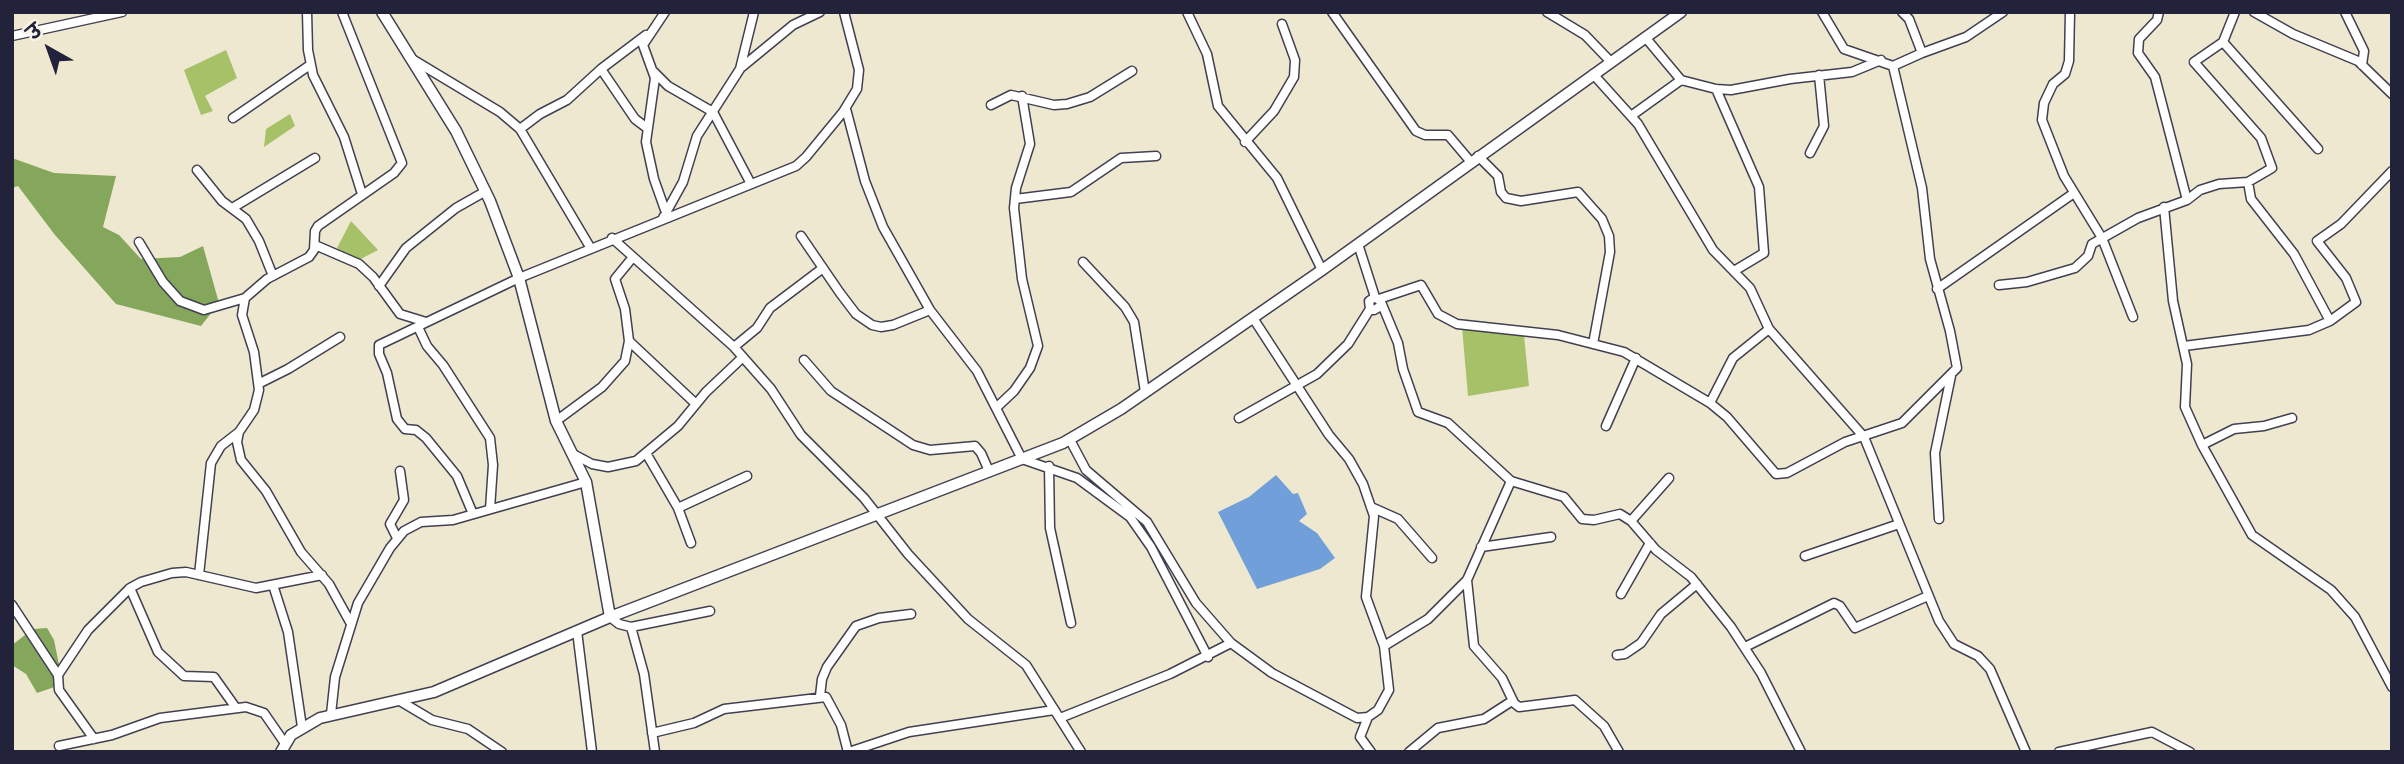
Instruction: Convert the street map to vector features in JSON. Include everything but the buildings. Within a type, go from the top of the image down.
[{"type":"street","points":[[12,36],[122,12]]},
{"type":"street","points":[[307,12],[310,65],[344,137],[362,194]]},
{"type":"street","points":[[139,242],[163,282],[180,301],[204,310],[245,298],[274,276],[309,257],[315,245],[315,231],[318,226],[394,173],[402,160],[342,12]]},
{"type":"street","points":[[382,12],[456,131],[486,191],[519,278],[556,421],[586,482],[610,617],[631,627],[710,611]]},
{"type":"street","points":[[520,130],[540,114],[567,100],[601,69],[648,34],[662,21],[665,12]]},
{"type":"street","points":[[740,69],[754,12]]},
{"type":"street","points":[[664,214],[683,182],[697,136],[740,69],[778,35],[820,12]]},
{"type":"street","points":[[473,514],[461,483],[450,468],[420,433],[405,429],[397,419],[378,348],[385,342],[519,278],[664,214],[796,166],[806,158],[846,109],[860,80],[844,12]]},
{"type":"street","points":[[1187,12],[1200,34],[1207,54],[1218,106],[1277,178],[1322,270]]},
{"type":"street","points":[[1332,12],[1416,131],[1424,135],[1448,135],[1499,176],[1501,192],[1506,198],[1521,201],[1578,192],[1602,219],[1609,236],[1610,252],[1593,344]]},
{"type":"street","points":[[1548,12],[1585,36],[1610,61]]},
{"type":"street","points":[[59,746],[94,739],[160,718],[246,707],[264,713],[283,747],[302,727],[331,714],[400,702],[434,692],[610,617],[1070,440],[1145,392],[1322,270],[1474,158],[1681,12]]},
{"type":"street","points":[[1822,12],[1844,49],[1893,66]]},
{"type":"street","points":[[1902,12],[1909,19],[1922,53]]},
{"type":"street","points":[[1893,66],[1966,37],[2003,12]]},
{"type":"street","points":[[2070,12],[2069,61],[2065,74],[2053,85],[2044,103],[2042,120],[2053,152],[2102,238],[2133,317]]},
{"type":"street","points":[[2159,12],[2157,20],[2139,39],[2137,53],[2155,77],[2187,200]]},
{"type":"street","points":[[1999,285],[2027,282],[2076,268],[2088,256],[2092,244],[2102,238],[2164,207],[2187,200],[2200,190],[2219,184],[2248,182],[2272,168],[2261,138],[2194,62],[2223,42],[2235,12]]},
{"type":"street","points":[[2254,12],[2292,34],[2362,65],[2392,94]]},
{"type":"street","points":[[2345,12],[2364,51],[2362,65]]},
{"type":"street","points":[[1245,142],[1274,111],[1294,77],[1295,60],[1282,24]]},
{"type":"street","points":[[648,34],[643,45],[654,72],[668,86],[713,112],[727,144],[751,184]]},
{"type":"street","points":[[1644,37],[1681,79],[1716,89],[1731,90],[1862,69],[1881,60]]},
{"type":"street","points":[[2223,42],[2318,149]]},
{"type":"street","points":[[411,59],[500,112],[520,130],[590,247]]},
{"type":"street","points":[[233,118],[310,65]]},
{"type":"street","points":[[1239,418],[1317,374],[1348,344],[1378,301],[1421,285],[1438,314],[1457,324],[1558,335],[1636,358],[1710,403],[1727,417],[1776,474],[1787,473],[1835,446],[1902,423],[1957,368],[1924,234],[1922,188],[1893,66]]},
{"type":"street","points":[[601,69],[635,119],[647,128]]},
{"type":"street","points":[[991,105],[1007,96],[1022,96],[1054,105],[1067,104],[1090,97],[1132,71]]},
{"type":"street","points":[[654,72],[647,128],[650,164],[664,214]]},
{"type":"street","points":[[1593,74],[1631,116],[1713,250],[1750,288],[1769,329],[1864,437],[1939,621],[1954,644],[1978,656],[1990,669],[2026,752]]},
{"type":"street","points":[[1810,153],[1824,126],[1819,75]]},
{"type":"street","points":[[1631,116],[1681,79]]},
{"type":"street","points":[[1716,89],[1759,187],[1764,253],[1734,271]]},
{"type":"street","points":[[997,407],[1014,391],[1030,368],[1038,346],[1022,279],[1015,199],[1030,144],[1022,96]]},
{"type":"street","points":[[846,109],[865,181],[883,227],[930,310],[970,360],[1022,459],[1049,466],[1077,478],[1120,509],[1141,530],[1211,656]]},
{"type":"street","points":[[1015,199],[1071,192],[1121,158],[1156,156]]},
{"type":"street","points":[[234,207],[315,158]]},
{"type":"street","points":[[197,170],[222,201],[234,207],[246,219],[274,276]]},
{"type":"street","points":[[2184,346],[2309,330],[2330,321],[2357,302],[2346,278],[2316,242],[2341,224],[2392,171]]},
{"type":"street","points":[[2248,182],[2251,199],[2294,254],[2330,321]]},
{"type":"street","points":[[379,286],[406,248],[456,208],[486,191]]},
{"type":"street","points":[[1937,289],[2074,193]]},
{"type":"street","points":[[2164,207],[2173,301],[2187,364],[2185,407],[2202,445],[2252,535],[2331,590],[2366,635],[2392,687]]},
{"type":"street","points":[[801,236],[856,314],[872,325],[893,325],[930,310]]},
{"type":"street","points":[[612,238],[734,347],[771,389],[801,435],[864,498],[968,619],[1026,665],[1081,752]]},
{"type":"street","points":[[1358,244],[1378,301],[1398,343],[1403,369],[1418,412],[1448,423],[1511,481],[1564,497],[1588,521],[1620,514],[1631,521],[1650,543],[1697,584],[1745,647],[1801,752]]},
{"type":"street","points":[[315,245],[359,264],[400,314],[422,325]]},
{"type":"street","points":[[556,421],[618,371],[629,350],[625,309],[615,279],[634,257]]},
{"type":"street","points":[[1083,262],[1125,307],[1134,322],[1145,392]]},
{"type":"street","points":[[734,347],[757,328],[770,308],[823,268]]},
{"type":"street","points":[[199,575],[208,472],[217,451],[239,432],[254,410],[260,383],[252,342],[242,315],[245,298]]},
{"type":"street","points":[[1070,440],[1086,470],[1147,522],[1196,603],[1229,644],[1272,673],[1357,718],[1368,717],[1378,710],[1389,690],[1384,646],[1366,597],[1375,529],[1371,507],[1349,459],[1297,387],[1253,318]]},
{"type":"street","points":[[422,325],[427,346],[443,365],[490,438],[493,465],[490,509]]},
{"type":"street","points":[[1710,403],[1733,358],[1769,329]]},
{"type":"street","points":[[260,383],[340,337]]},
{"type":"street","points":[[629,341],[696,404]]},
{"type":"street","points":[[575,455],[592,464],[608,467],[627,465],[678,426],[743,357]]},
{"type":"street","points":[[1606,426],[1636,358]]},
{"type":"street","points":[[804,360],[831,391],[914,445],[930,450],[975,446],[989,471]]},
{"type":"street","points":[[1939,519],[1935,453],[1951,375]]},
{"type":"street","points":[[2202,445],[2234,429],[2264,426],[2292,418]]},
{"type":"street","points":[[239,432],[237,442],[241,460],[265,491],[301,551],[322,575],[351,622]]},
{"type":"street","points":[[646,453],[678,508],[691,542]]},
{"type":"street","points":[[1049,466],[1050,528],[1071,623]]},
{"type":"street","points":[[397,538],[390,524],[404,500],[400,471]]},
{"type":"street","points":[[678,508],[747,476]]},
{"type":"street","points":[[1631,521],[1669,478]]},
{"type":"street","points":[[1384,646],[1428,619],[1467,580],[1511,481]]},
{"type":"street","points":[[331,714],[332,691],[358,603],[397,538],[421,522],[453,520],[586,482]]},
{"type":"street","points":[[1371,507],[1398,519],[1432,558]]},
{"type":"street","points":[[1805,556],[1899,524]]},
{"type":"street","points":[[1482,547],[1551,537]]},
{"type":"street","points":[[1621,594],[1650,543]]},
{"type":"street","points":[[58,675],[88,630],[130,588],[141,582],[172,573],[199,575],[246,587],[273,585],[322,575]]},
{"type":"street","points":[[1467,580],[1474,646],[1502,678],[1512,701],[1519,707],[1575,700],[1604,726],[1619,752]]},
{"type":"street","points":[[1618,655],[1625,654],[1641,643],[1661,614],[1697,584]]},
{"type":"street","points":[[273,585],[288,632],[290,667],[300,703],[302,727]]},
{"type":"street","points":[[130,588],[153,645],[165,659],[184,676],[214,677],[236,708]]},
{"type":"street","points":[[1745,647],[1829,604],[1840,606],[1855,628],[1928,596]]},
{"type":"street","points":[[12,605],[58,675],[59,690],[94,739]]},
{"type":"street","points":[[820,696],[827,667],[856,626],[879,618],[911,614]]},
{"type":"street","points":[[631,627],[644,674],[655,752]]},
{"type":"street","points":[[577,631],[592,752]]},
{"type":"street","points":[[1060,718],[1211,656],[1229,644]]},
{"type":"street","points":[[653,733],[694,723],[724,709],[820,696],[830,701],[848,752],[909,732],[1054,709]]},
{"type":"street","points":[[1409,752],[1438,728],[1484,719],[1512,701]]},
{"type":"street","points":[[400,702],[432,720],[468,730],[502,752]]},
{"type":"street","points":[[1368,717],[1360,737],[1371,752]]},
{"type":"street","points":[[2059,752],[2152,732],[2190,752]]},
{"type":"green space","points":[[226,50],[237,78],[205,96],[213,111],[201,115],[184,70]]},
{"type":"green space","points":[[290,114],[295,126],[264,147],[266,129]]},
{"type":"green space","points":[[12,158],[54,173],[116,176],[103,227],[119,235],[141,259],[180,257],[203,246],[219,303],[201,326],[116,304],[55,235],[18,186],[12,188]]},
{"type":"green space","points":[[351,221],[378,250],[357,261],[337,248]]},
{"type":"green space","points":[[1462,327],[1524,335],[1529,386],[1468,396]]},
{"type":"green space","points":[[47,628],[54,640],[63,684],[37,693],[26,674],[12,665],[12,645],[33,629]]},
{"type":"water","points":[[1276,475],[1293,494],[1298,493],[1307,514],[1299,521],[1317,533],[1335,558],[1320,569],[1257,589],[1218,512],[1249,497]]}]
